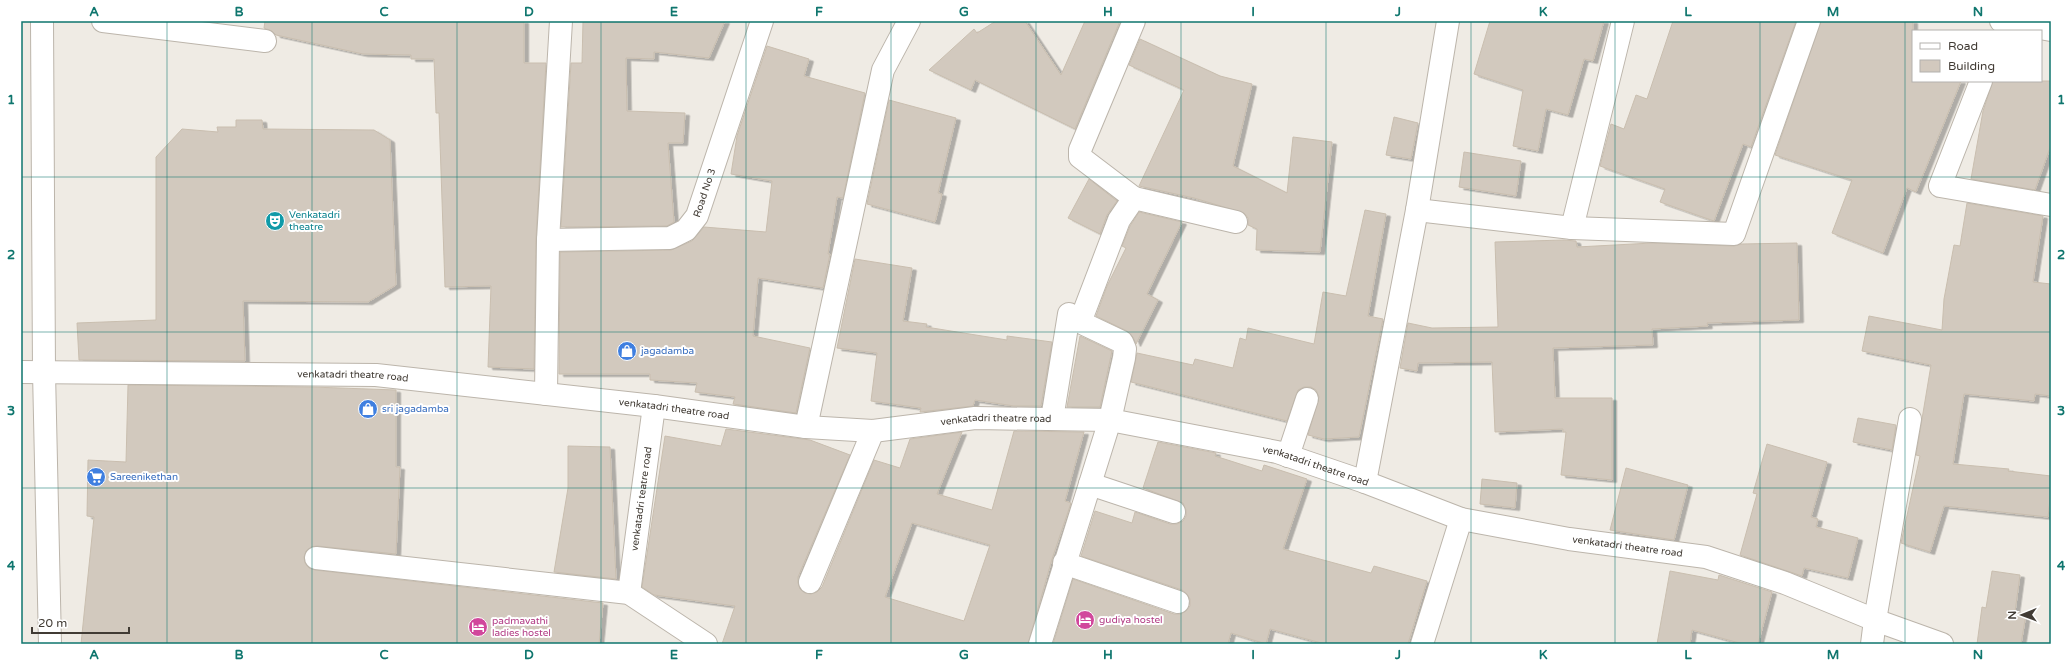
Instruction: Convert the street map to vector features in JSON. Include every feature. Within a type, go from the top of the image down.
[{"type":"street","points":[[42,21],[44,372],[50,644]]},
{"type":"street","points":[[102,21],[265,41]]},
{"type":"street","points":[[546,394],[548,240],[561,21]]},
{"type":"street","name":"Road No 3","points":[[548,240],[670,238],[686,230],[696,216],[762,21]]},
{"type":"street","points":[[806,427],[883,70],[909,21]]},
{"type":"street","points":[[1134,21],[1080,150],[1080,157],[1134,198],[1236,222]]},
{"type":"street","points":[[1365,482],[1417,210],[1448,21]]},
{"type":"street","points":[[1572,228],[1623,21]]},
{"type":"street","points":[[1417,210],[1572,228],[1734,234],[1809,21]]},
{"type":"street","points":[[2001,25],[2051,30]]},
{"type":"street","points":[[1981,82],[1940,186],[2051,205]]},
{"type":"street","points":[[1040,644],[1064,563],[1110,420],[1125,349],[1122,342],[1084,324],[1082,317],[1119,220],[1134,198]]},
{"type":"street","points":[[1052,419],[1069,314]]},
{"type":"street","name":"venkatadri theatre road","points":[[21,372],[376,374],[654,406],[806,427],[873,431],[975,418],[1110,420],[1277,452],[1365,482],[1461,519],[1569,540],[1706,557],[1785,582],[1875,620],[1942,644]]},
{"type":"street","points":[[1288,456],[1307,399]]},
{"type":"street","name":"venkatadri teatre road","points":[[629,593],[654,406]]},
{"type":"street","points":[[1872,644],[1910,419]]},
{"type":"street","points":[[810,582],[873,431]]},
{"type":"street","points":[[1090,484],[1174,512]]},
{"type":"street","points":[[1422,644],[1461,519]]},
{"type":"street","points":[[316,558],[629,593],[706,644]]},
{"type":"street","points":[[1064,563],[1178,602]]},
{"type":"building","points":[[265,21],[524,21],[524,63],[546,63],[536,239],[534,369],[488,367],[491,286],[445,287],[439,113],[436,113],[434,59],[411,59],[411,55],[363,54],[276,35],[272,31],[264,28]]},
{"type":"building","points":[[583,21],[725,21],[709,58],[654,52],[654,59],[626,58],[627,111],[685,113],[683,143],[668,143],[674,222],[667,226],[561,227],[571,63],[582,63]]},
{"type":"building","points":[[996,21],[1025,21],[1061,75],[1085,21],[1120,21],[1075,129],[975,80],[971,90],[929,70],[974,29],[977,33]]},
{"type":"building","points":[[1490,21],[1604,21],[1593,61],[1584,59],[1568,115],[1546,109],[1538,151],[1513,146],[1523,90],[1474,74]]},
{"type":"building","points":[[1673,21],[1796,21],[1751,147],[1743,144],[1714,221],[1660,202],[1665,189],[1600,166],[1611,124],[1624,129],[1636,95],[1647,99]]},
{"type":"building","points":[[1821,21],[1913,21],[1912,82],[1961,82],[1916,192],[1907,188],[1883,253],[1832,233],[1852,180],[1775,155]]},
{"type":"building","points":[[1140,39],[1220,76],[1252,84],[1233,166],[1287,193],[1293,137],[1332,142],[1320,252],[1256,250],[1257,229],[1248,225],[1248,218],[1244,213],[1194,198],[1139,186],[1184,90],[1129,65]]},
{"type":"building","points":[[767,46],[809,59],[804,76],[865,93],[843,198],[837,197],[828,254],[830,254],[823,288],[758,278],[753,336],[810,348],[796,413],[733,404],[735,397],[695,392],[697,383],[650,380],[650,374],[559,374],[560,252],[671,250],[692,241],[704,227],[766,232],[772,181],[731,174],[737,136]]},
{"type":"building","points":[[2051,81],[2051,145],[2035,190],[1971,179],[1983,111],[1993,82]]},
{"type":"building","points":[[889,100],[956,118],[938,193],[942,194],[935,222],[867,204]]},
{"type":"building","points":[[1394,117],[1418,123],[1411,159],[1386,155]]},
{"type":"building","name":"Venkatadri theatre","points":[[236,120],[262,120],[263,129],[374,130],[390,140],[396,285],[368,302],[243,301],[245,361],[79,360],[77,323],[156,320],[156,157],[182,129],[218,132],[217,127],[236,127]]},
{"type":"building","points":[[1464,152],[1521,161],[1516,196],[1459,187]]},
{"type":"building","points":[[1089,179],[1117,201],[1107,215],[1100,234],[1068,218]]},
{"type":"building","points":[[1967,203],[2043,216],[2033,282],[2051,284],[2051,396],[2035,394],[2034,401],[1964,394],[1953,464],[2009,469],[2008,471],[2051,476],[2051,491],[2048,517],[1944,506],[1930,552],[1901,543],[1920,456],[1916,455],[1931,365],[1862,351],[1869,316],[1942,330],[1944,299],[1954,245],[1960,246]]},
{"type":"building","points":[[1365,210],[1386,214],[1368,316],[1383,319],[1359,437],[1324,439],[1308,435],[1319,397],[1316,390],[1311,387],[1304,387],[1298,390],[1287,421],[1131,382],[1137,353],[1193,365],[1195,359],[1233,368],[1240,338],[1246,340],[1248,328],[1314,344],[1323,292],[1346,296]]},
{"type":"building","points":[[1139,212],[1182,222],[1147,294],[1158,300],[1136,344],[1133,337],[1127,331],[1096,316],[1107,286],[1126,248],[1122,246],[1130,226]]},
{"type":"building","points":[[1576,241],[1577,247],[1652,243],[1734,246],[1741,244],[1797,243],[1799,320],[1707,323],[1708,326],[1652,329],[1653,345],[1553,348],[1555,398],[1612,398],[1612,480],[1561,475],[1566,432],[1563,432],[1563,429],[1495,432],[1492,362],[1418,363],[1417,371],[1400,368],[1408,323],[1432,328],[1498,327],[1495,242]]},
{"type":"building","points":[[855,259],[912,268],[903,321],[927,324],[926,327],[1007,340],[1007,336],[1052,342],[1041,406],[1014,406],[975,400],[973,406],[920,412],[921,408],[871,401],[877,353],[837,348]]},
{"type":"building","points":[[1080,336],[1112,351],[1100,407],[1067,407]]},
{"type":"building","points":[[128,385],[312,387],[396,390],[396,467],[400,467],[396,554],[317,546],[311,547],[306,551],[304,557],[305,563],[309,568],[315,570],[603,603],[599,644],[81,644],[94,517],[87,516],[88,460],[126,462]]},
{"type":"building","points":[[1858,418],[1896,425],[1892,450],[1853,442]]},
{"type":"building","points":[[726,429],[810,440],[850,455],[798,577],[800,589],[805,593],[811,594],[817,592],[822,587],[874,460],[900,468],[910,439],[962,432],[937,494],[992,510],[1014,431],[1084,432],[1065,501],[1071,503],[1052,559],[1028,644],[722,644],[735,606],[654,595],[642,587],[665,436],[721,446]],"holes":[[[912,523],[990,545],[964,621],[885,597]]]},
{"type":"building","points":[[1158,442],[1216,453],[1215,456],[1262,471],[1264,465],[1307,479],[1283,549],[1371,573],[1374,566],[1427,581],[1408,644],[1325,644],[1270,629],[1266,644],[1231,633],[1228,644],[1053,644],[1073,579],[1174,614],[1181,614],[1190,606],[1190,599],[1182,590],[1081,556],[1095,511],[1132,523],[1135,512],[1170,524],[1177,524],[1183,521],[1186,516],[1186,510],[1183,503],[1143,488]]},
{"type":"building","points":[[1767,444],[1827,462],[1811,517],[1818,519],[1816,527],[1858,538],[1848,578],[1804,568],[1802,576],[1740,555],[1757,494],[1753,493]]},
{"type":"building","points":[[568,446],[610,447],[616,579],[554,572],[568,488]]},
{"type":"building","points":[[1626,468],[1688,485],[1674,540],[1610,530]]},
{"type":"building","points":[[1482,479],[1517,483],[1515,508],[1480,504]]},
{"type":"building","points":[[1670,571],[1718,580],[1719,575],[1772,592],[1758,644],[1743,644],[1692,630],[1690,644],[1657,644]]},
{"type":"building","points":[[1992,571],[2020,575],[2015,612],[2026,614],[2021,644],[1977,644],[1982,607],[1986,608]]},
{"type":"place","name":"Venkatadri theatre","points":[[275,221]]},
{"type":"place","name":"jagadamba","points":[[627,351]]},
{"type":"place","name":"sri jagadamba","points":[[368,409]]},
{"type":"place","name":"Sareenikethan","points":[[96,477]]},
{"type":"place","name":"gudiya hostel","points":[[1085,620]]},
{"type":"place","name":"padmavathi ladies hostel","points":[[478,627]]}]
